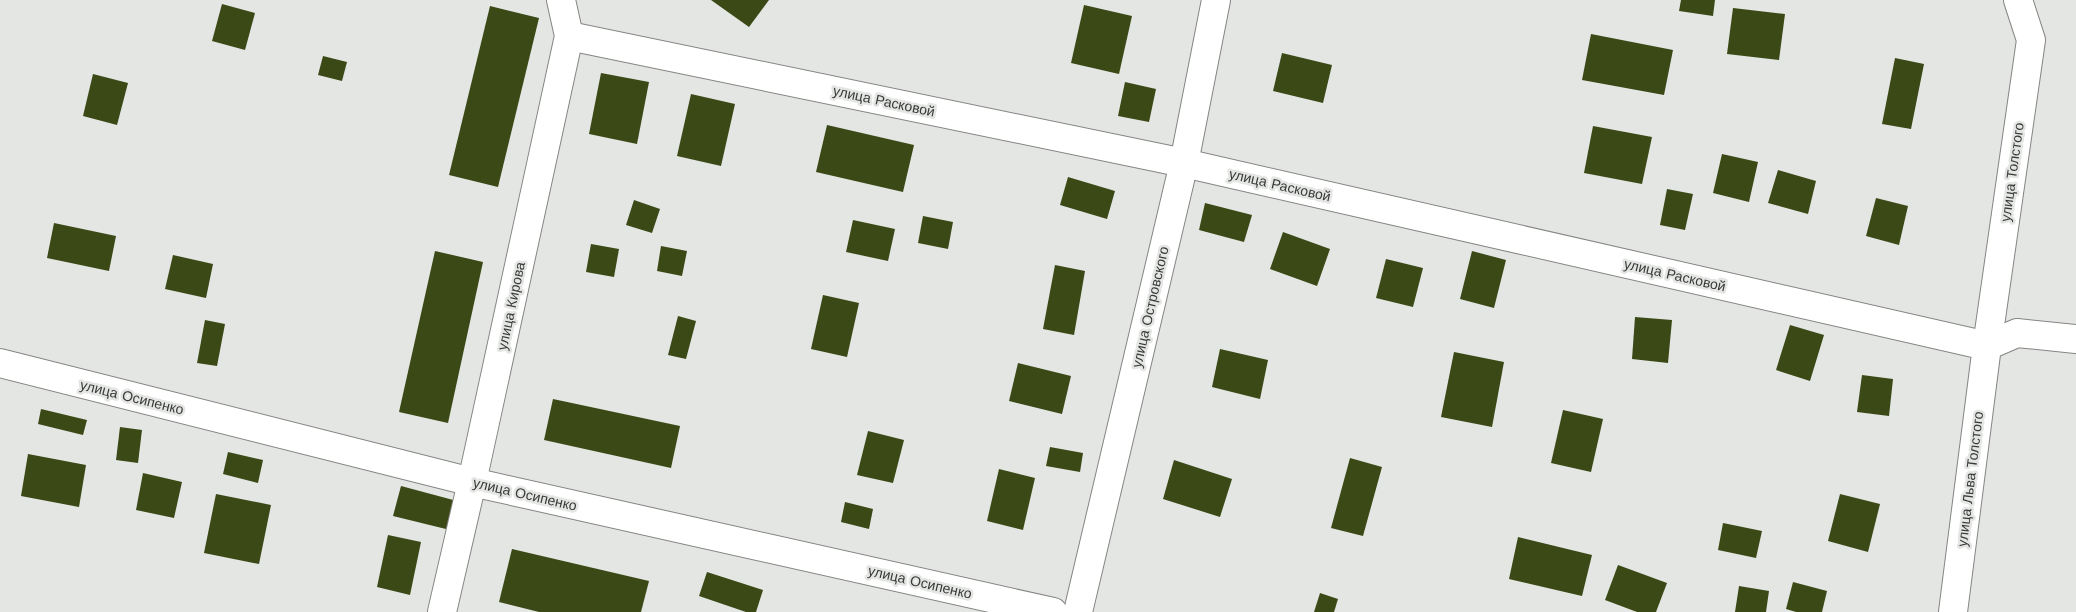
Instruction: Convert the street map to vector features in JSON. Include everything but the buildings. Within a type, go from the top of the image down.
[{"type":"street","name":"улица Кирова","points":[[442,612],[569,36],[561,0]]},
{"type":"street","name":"улица Островского","points":[[1078,612],[1184,163],[1216,0]]},
{"type":"street","name":"улица Толстого","points":[[1987,346],[2031,40],[2018,0]]},
{"type":"street","name":"улица Расковой","points":[[569,36],[1184,163],[1987,346]]},
{"type":"street","points":[[1987,346],[2016,332],[2076,339]]},
{"type":"street","name":"улица Льва Толстого","points":[[1953,612],[1987,346]]},
{"type":"street","name":"улица Осипенко","points":[[0,363],[472,482],[1053,612]]}]
